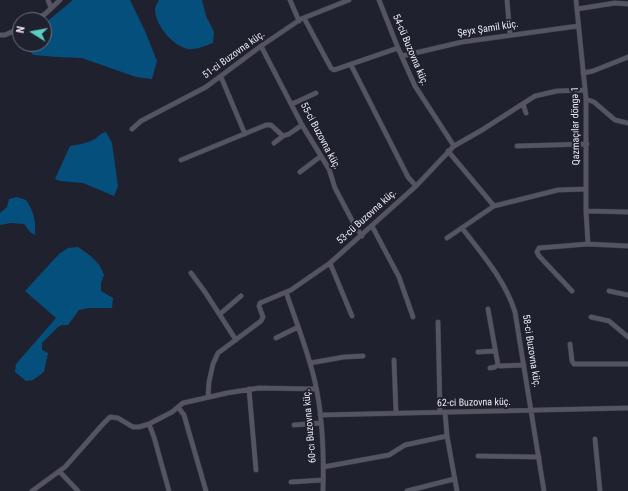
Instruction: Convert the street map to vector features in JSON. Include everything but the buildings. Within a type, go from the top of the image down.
[{"type":"street","points":[[48,0],[51,8]]},
{"type":"street","points":[[46,12],[60,0]]},
{"type":"street","points":[[290,0],[299,21]]},
{"type":"street","name":"51-ci Buzovna küç.","points":[[132,129],[141,121],[193,94],[221,77],[261,46],[304,18],[348,0]]},
{"type":"street","name":"54-cü Buzovna küç.","points":[[379,0],[398,48],[420,94],[454,146]]},
{"type":"street","points":[[507,0],[510,35]]},
{"type":"street","name":"Qazmaçılar döngə 1","points":[[576,0],[586,99],[586,211],[588,244]]},
{"type":"street","points":[[576,9],[610,4],[628,4]]},
{"type":"street","points":[[304,18],[332,69],[337,70],[398,48]]},
{"type":"street","name":"Şeyx Şamil küç.","points":[[402,56],[462,42],[578,26]]},
{"type":"street","points":[[0,35],[5,35],[12,32]]},
{"type":"street","name":"55-ci Buzovna küç.","points":[[261,46],[302,125],[330,172],[335,188],[362,236]]},
{"type":"street","points":[[583,73],[593,71],[628,57]]},
{"type":"street","points":[[351,65],[408,177],[416,186]]},
{"type":"street","points":[[221,77],[245,134]]},
{"type":"street","name":"53-cü Buzovna küç.","points":[[208,397],[209,382],[215,358],[223,349],[259,324],[263,315],[259,306],[260,303],[286,292],[330,263],[362,236],[416,186],[454,146],[542,94],[566,90],[585,90]]},
{"type":"street","points":[[292,104],[316,93]]},
{"type":"street","points":[[586,99],[594,102],[615,120],[628,124]]},
{"type":"street","points":[[523,104],[526,113]]},
{"type":"street","points":[[181,160],[269,125],[283,136]]},
{"type":"street","points":[[274,143],[302,125]]},
{"type":"street","points":[[517,146],[587,144]]},
{"type":"street","points":[[448,151],[494,206]]},
{"type":"street","points":[[300,172],[321,156]]},
{"type":"street","points":[[447,238],[494,206],[558,190],[586,189]]},
{"type":"street","points":[[586,211],[628,212]]},
{"type":"street","points":[[372,226],[399,277],[413,317]]},
{"type":"street","name":"58-ci Buzovna küç.","points":[[462,228],[486,259],[509,297],[517,319],[544,491]]},
{"type":"street","points":[[572,291],[539,256],[538,250],[540,248],[588,244],[628,246]]},
{"type":"street","points":[[330,263],[352,316]]},
{"type":"street","points":[[190,273],[220,314],[236,340]]},
{"type":"street","points":[[608,291],[628,295]]},
{"type":"street","name":"60-cı Buzovna küç.","points":[[286,292],[310,363],[316,389],[320,415],[323,491]]},
{"type":"street","points":[[220,314],[241,296]]},
{"type":"street","points":[[488,309],[498,365]]},
{"type":"street","points":[[591,317],[609,321],[628,336]]},
{"type":"street","points":[[438,322],[442,412],[457,491]]},
{"type":"street","points":[[276,338],[298,327]]},
{"type":"street","points":[[570,344],[574,364],[628,364]]},
{"type":"street","points":[[478,352],[495,351]]},
{"type":"street","points":[[310,363],[344,357],[362,356]]},
{"type":"street","points":[[394,360],[396,413]]},
{"type":"street","points":[[490,368],[498,365],[524,365]]},
{"type":"street","points":[[249,389],[256,470]]},
{"type":"street","points":[[32,491],[60,472],[110,417],[121,419],[133,427],[139,427],[149,424],[186,403],[208,397],[249,389],[316,389]]},
{"type":"street","points":[[178,407],[184,415],[206,491]]},
{"type":"street","name":"62-ci Buzovna küç.","points":[[320,415],[628,408]]},
{"type":"street","points":[[294,425],[320,423]]},
{"type":"street","points":[[149,424],[169,491]]},
{"type":"street","points":[[323,467],[389,455],[406,445],[447,436]]},
{"type":"street","points":[[595,439],[600,491]]},
{"type":"street","points":[[478,456],[539,457]]},
{"type":"street","points":[[60,472],[78,491]]},
{"type":"street","points":[[407,491],[454,478]]},
{"type":"street","points":[[291,482],[323,480]]},
{"type":"water","points":[[73,0],[130,0],[157,61],[152,79],[136,77],[82,58],[33,55],[31,52],[52,52],[52,17]]},
{"type":"water","points":[[159,0],[202,0],[206,16],[214,32],[213,43],[200,48],[191,49],[177,44],[166,34],[158,22],[155,7]]},
{"type":"water","points":[[106,132],[112,143],[118,186],[114,196],[83,183],[60,181],[55,179],[70,146],[89,142]]},
{"type":"water","points":[[17,197],[26,200],[31,208],[35,220],[35,235],[31,233],[24,224],[11,223],[0,225],[0,213],[7,207],[9,199]]},
{"type":"water","points":[[78,247],[94,259],[100,266],[104,275],[101,283],[101,291],[113,298],[112,308],[88,308],[79,310],[68,325],[58,327],[42,343],[42,350],[48,353],[44,372],[33,380],[26,381],[15,372],[16,364],[56,318],[25,291],[59,254],[68,248]]}]
